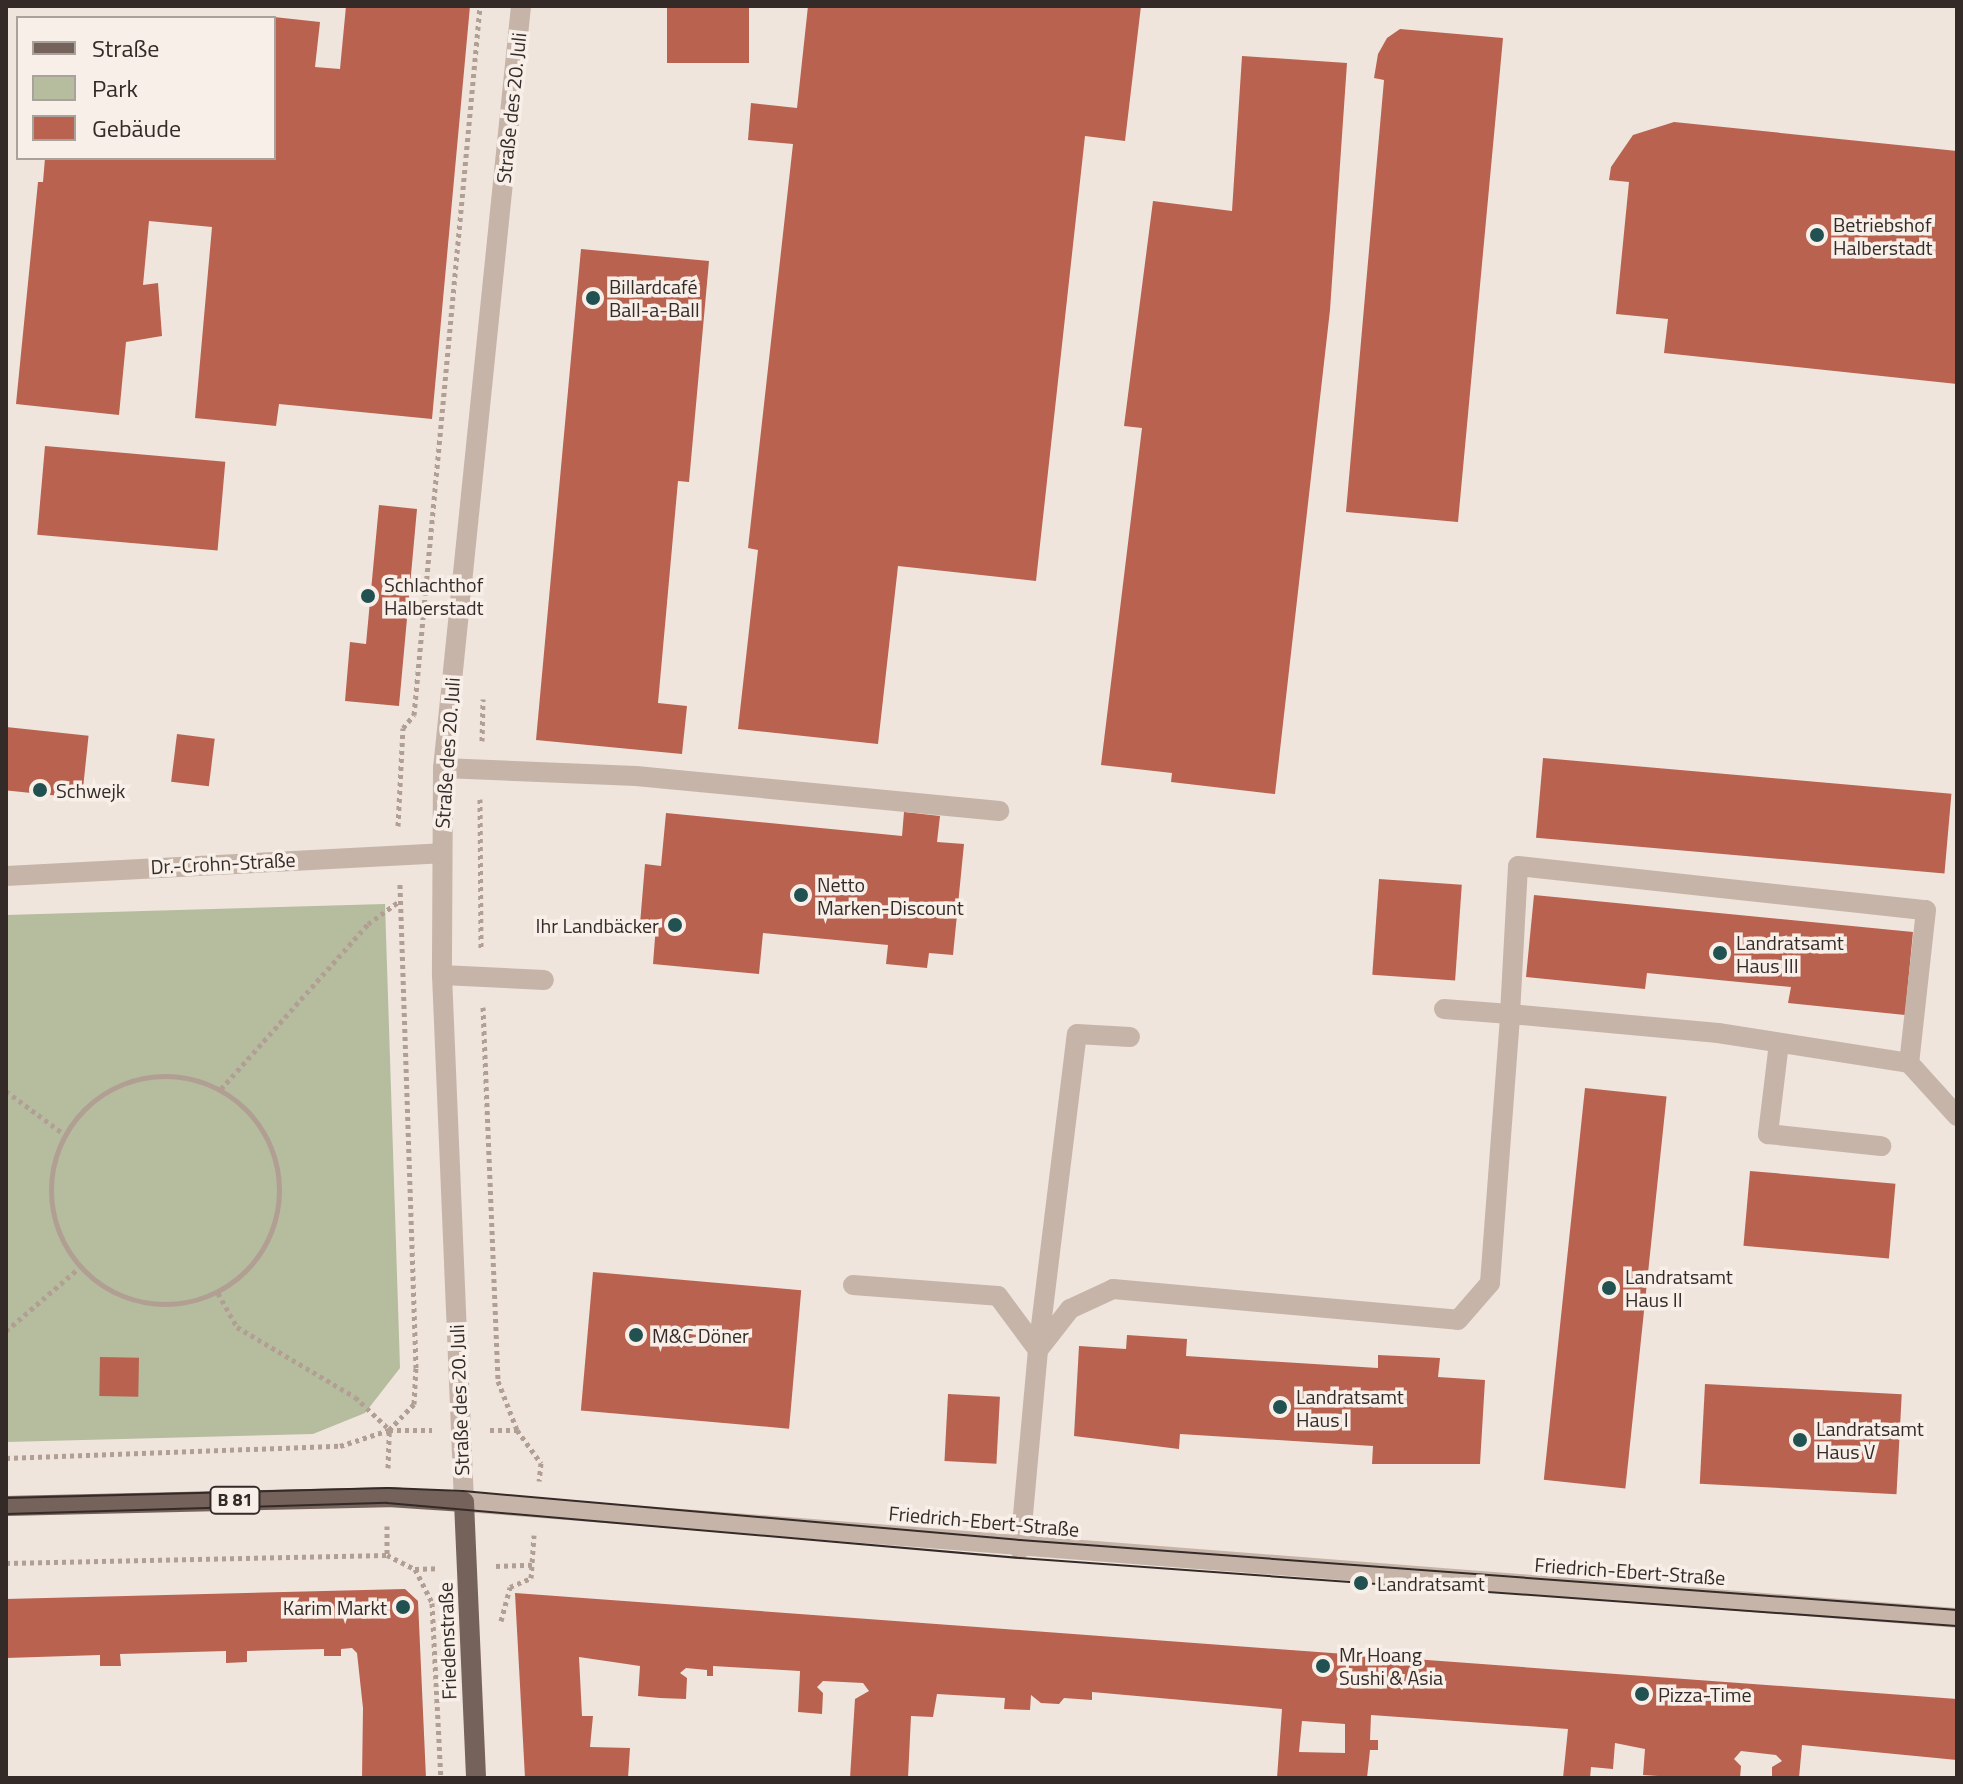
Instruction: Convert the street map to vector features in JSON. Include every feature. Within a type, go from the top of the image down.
[{"type":"main road","name":"Friedrich-Ebert-Straße","points":[[6,1506],[388,1497],[464,1502]]},
{"type":"main road","name":"Friedenstraße","points":[[464,1502],[476,1778]]},
{"type":"street","name":"Straße des 20. Juli","points":[[464,1502],[442,975],[443,768],[521,6]]},
{"type":"street","points":[[443,768],[636,776],[999,811]]},
{"type":"street","name":"Dr.-Crohn-Straße","points":[[6,876],[441,853]]},
{"type":"street","points":[[1038,1350],[1070,1309],[1113,1289],[1458,1320],[1490,1283],[1518,866],[1926,910],[1909,1063]]},
{"type":"street","points":[[442,975],[482,974],[544,980]]},
{"type":"street","points":[[1444,1009],[1779,1043],[1909,1063],[1957,1116]]},
{"type":"street","points":[[1020,1549],[1038,1350],[1077,1034],[1130,1037]]},
{"type":"street","points":[[1779,1043],[1768,1134],[1881,1146]]},
{"type":"street","points":[[853,1285],[998,1296],[1038,1350]]},
{"type":"street","name":"Friedrich-Ebert-Straße","points":[[464,1502],[1020,1549],[1957,1618]]},
{"type":"path","points":[[481,770],[482,974],[498,1381],[517,1430],[541,1463],[531,1578],[510,1587],[502,1636]]},
{"type":"path","points":[[221,1089],[368,924],[400,901]]},
{"type":"path","points":[[183,1076],[221,1089],[242,1105],[267,1136],[280,1189],[273,1228],[260,1255],[218,1293],[188,1303],[149,1304],[111,1292],[79,1268],[52,1212],[51,1172],[64,1134],[103,1092],[140,1077],[183,1076]]},
{"type":"path","points":[[6,1091],[64,1134]]},
{"type":"path","points":[[387,1555],[389,1430],[414,1404],[411,1247]]},
{"type":"path","points":[[6,1331],[79,1268]]},
{"type":"path","points":[[218,1293],[237,1327],[355,1397],[389,1430]]},
{"type":"path","points":[[6,1458],[340,1446],[389,1430],[517,1430]]},
{"type":"path","points":[[6,1563],[387,1555],[415,1569],[532,1565]]},
{"type":"path","points":[[415,1569],[432,1603],[441,1778]]},
{"type":"green space","points":[[385,904],[400,1368],[365,1413],[313,1434],[6,1442],[6,915]]},
{"type":"building","points":[[346,6],[470,6],[432,419],[279,404],[276,426],[195,418],[212,227],[149,221],[143,285],[158,283],[162,336],[126,342],[119,415],[16,404],[38,182],[43,182],[45,160],[276,160],[276,17],[320,22],[315,67],[340,69]]},
{"type":"building","points":[[667,6],[749,6],[749,63],[667,63]]},
{"type":"building","points":[[808,6],[1141,6],[1125,141],[1085,136],[1036,581],[898,566],[878,744],[738,729],[758,550],[748,548],[793,144],[748,140],[751,103],[797,108]]},
{"type":"building","points":[[1400,29],[1503,38],[1458,522],[1346,512],[1384,80],[1374,78],[1378,54],[1387,38]]},
{"type":"building","points":[[1242,56],[1347,63],[1330,310],[1275,794],[1171,782],[1172,773],[1101,765],[1142,428],[1124,426],[1153,201],[1232,211]]},
{"type":"building","name":"Betriebshof Halberstadt","points":[[1674,122],[1957,151],[1957,384],[1664,353],[1668,319],[1616,314],[1629,182],[1609,180],[1611,167],[1633,135]]},
{"type":"building","points":[[581,249],[709,261],[689,482],[678,481],[658,703],[687,706],[682,754],[536,740]]},
{"type":"building","points":[[45,446],[225,462],[218,550],[37,535]]},
{"type":"building","points":[[379,505],[417,509],[399,706],[345,701],[350,642],[366,644]]},
{"type":"building","points":[[6,727],[89,736],[82,798],[6,790]]},
{"type":"building","points":[[177,734],[215,739],[209,786],[171,782]]},
{"type":"building","points":[[1543,758],[1951,794],[1944,873],[1536,838]]},
{"type":"building","name":"Netto Marken-Discount","points":[[904,812],[940,816],[937,842],[964,844],[953,955],[929,953],[927,968],[886,964],[888,945],[763,933],[759,974],[653,964],[656,925],[640,924],[645,864],[661,866],[666,813],[902,836]]},
{"type":"building","points":[[1379,879],[1462,885],[1455,981],[1372,975]]},
{"type":"building","name":"Landratsamt Haus III","points":[[1534,895],[1913,932],[1905,1015],[1788,1003],[1791,987],[1647,973],[1645,989],[1526,977]]},
{"type":"building","name":"Landratsamt Haus II","points":[[1585,1088],[1667,1097],[1625,1488],[1544,1480]]},
{"type":"building","points":[[1750,1171],[1895,1184],[1889,1258],[1743,1246]]},
{"type":"building","points":[[593,1272],[801,1290],[789,1429],[581,1410]]},
{"type":"building","name":"Landratsamt Haus I","points":[[1127,1335],[1187,1339],[1186,1356],[1378,1368],[1378,1355],[1440,1358],[1438,1377],[1485,1380],[1480,1464],[1372,1464],[1373,1446],[1180,1434],[1179,1449],[1074,1436],[1079,1346],[1126,1349]]},
{"type":"building","points":[[100,1357],[139,1358],[138,1397],[99,1396]]},
{"type":"building","name":"Landratsamt Haus V","points":[[1705,1384],[1902,1394],[1896,1494],[1700,1484]]},
{"type":"building","points":[[948,1394],[1000,1397],[996,1464],[944,1461]]},
{"type":"building","points":[[405,1589],[418,1601],[426,1778],[362,1778],[363,1708],[357,1653],[352,1648],[341,1649],[341,1656],[324,1656],[324,1649],[247,1651],[247,1662],[226,1663],[226,1651],[120,1654],[121,1666],[100,1666],[100,1655],[6,1658],[6,1599]]},
{"type":"building","points":[[515,1593],[1957,1699],[1957,1760],[1802,1745],[1799,1778],[1772,1778],[1772,1767],[1782,1761],[1776,1755],[1741,1751],[1734,1759],[1741,1766],[1740,1778],[1688,1778],[1643,1775],[1645,1749],[1615,1743],[1613,1769],[1591,1767],[1590,1778],[1563,1778],[1568,1729],[1371,1715],[1370,1740],[1378,1740],[1378,1750],[1370,1750],[1367,1778],[1277,1778],[1282,1709],[1092,1692],[1092,1700],[1064,1698],[1059,1704],[1041,1703],[1031,1695],[1030,1710],[1004,1709],[1005,1698],[937,1694],[933,1717],[911,1716],[908,1778],[850,1778],[855,1699],[869,1691],[863,1683],[823,1681],[817,1687],[823,1693],[822,1714],[798,1712],[800,1671],[713,1666],[713,1676],[707,1676],[707,1670],[686,1668],[680,1673],[687,1678],[686,1699],[660,1698],[638,1696],[640,1666],[579,1657],[582,1716],[593,1716],[590,1747],[630,1748],[628,1778],[525,1778]],"holes":[[[1302,1721],[1345,1724],[1345,1753],[1299,1752]]]},
{"type":"tram line","points":[[6,1498],[388,1488],[463,1491],[1020,1540],[1957,1610]]},
{"type":"tram line","points":[[6,1514],[387,1503],[1020,1558],[1957,1626]]},
{"type":"place","name":"Betriebshof Halberstadt","points":[[1817,235]]},
{"type":"place","name":"Billardcafé Ball-a-Ball","points":[[593,298]]},
{"type":"place","name":"Schlachthof Halberstadt","points":[[368,596]]},
{"type":"place","name":"Schwejk","points":[[40,790]]},
{"type":"place","name":"Netto Marken-Discount","points":[[801,895]]},
{"type":"place","name":"Ihr Landbäcker","points":[[675,925]]},
{"type":"place","name":"Landratsamt Haus III","points":[[1720,953]]},
{"type":"place","name":"Landratsamt Haus II","points":[[1609,1288]]},
{"type":"place","name":"M&C Döner","points":[[636,1335]]},
{"type":"place","name":"Landratsamt Haus I","points":[[1280,1407]]},
{"type":"place","name":"Landratsamt Haus V","points":[[1800,1440]]},
{"type":"place","name":"Landratsamt","points":[[1361,1583]]},
{"type":"place","name":"Karim Markt","points":[[403,1607]]},
{"type":"place","name":"Mr Hoang Sushi & Asia","points":[[1323,1666]]},
{"type":"place","name":"Pizza-Time","points":[[1642,1694]]}]
